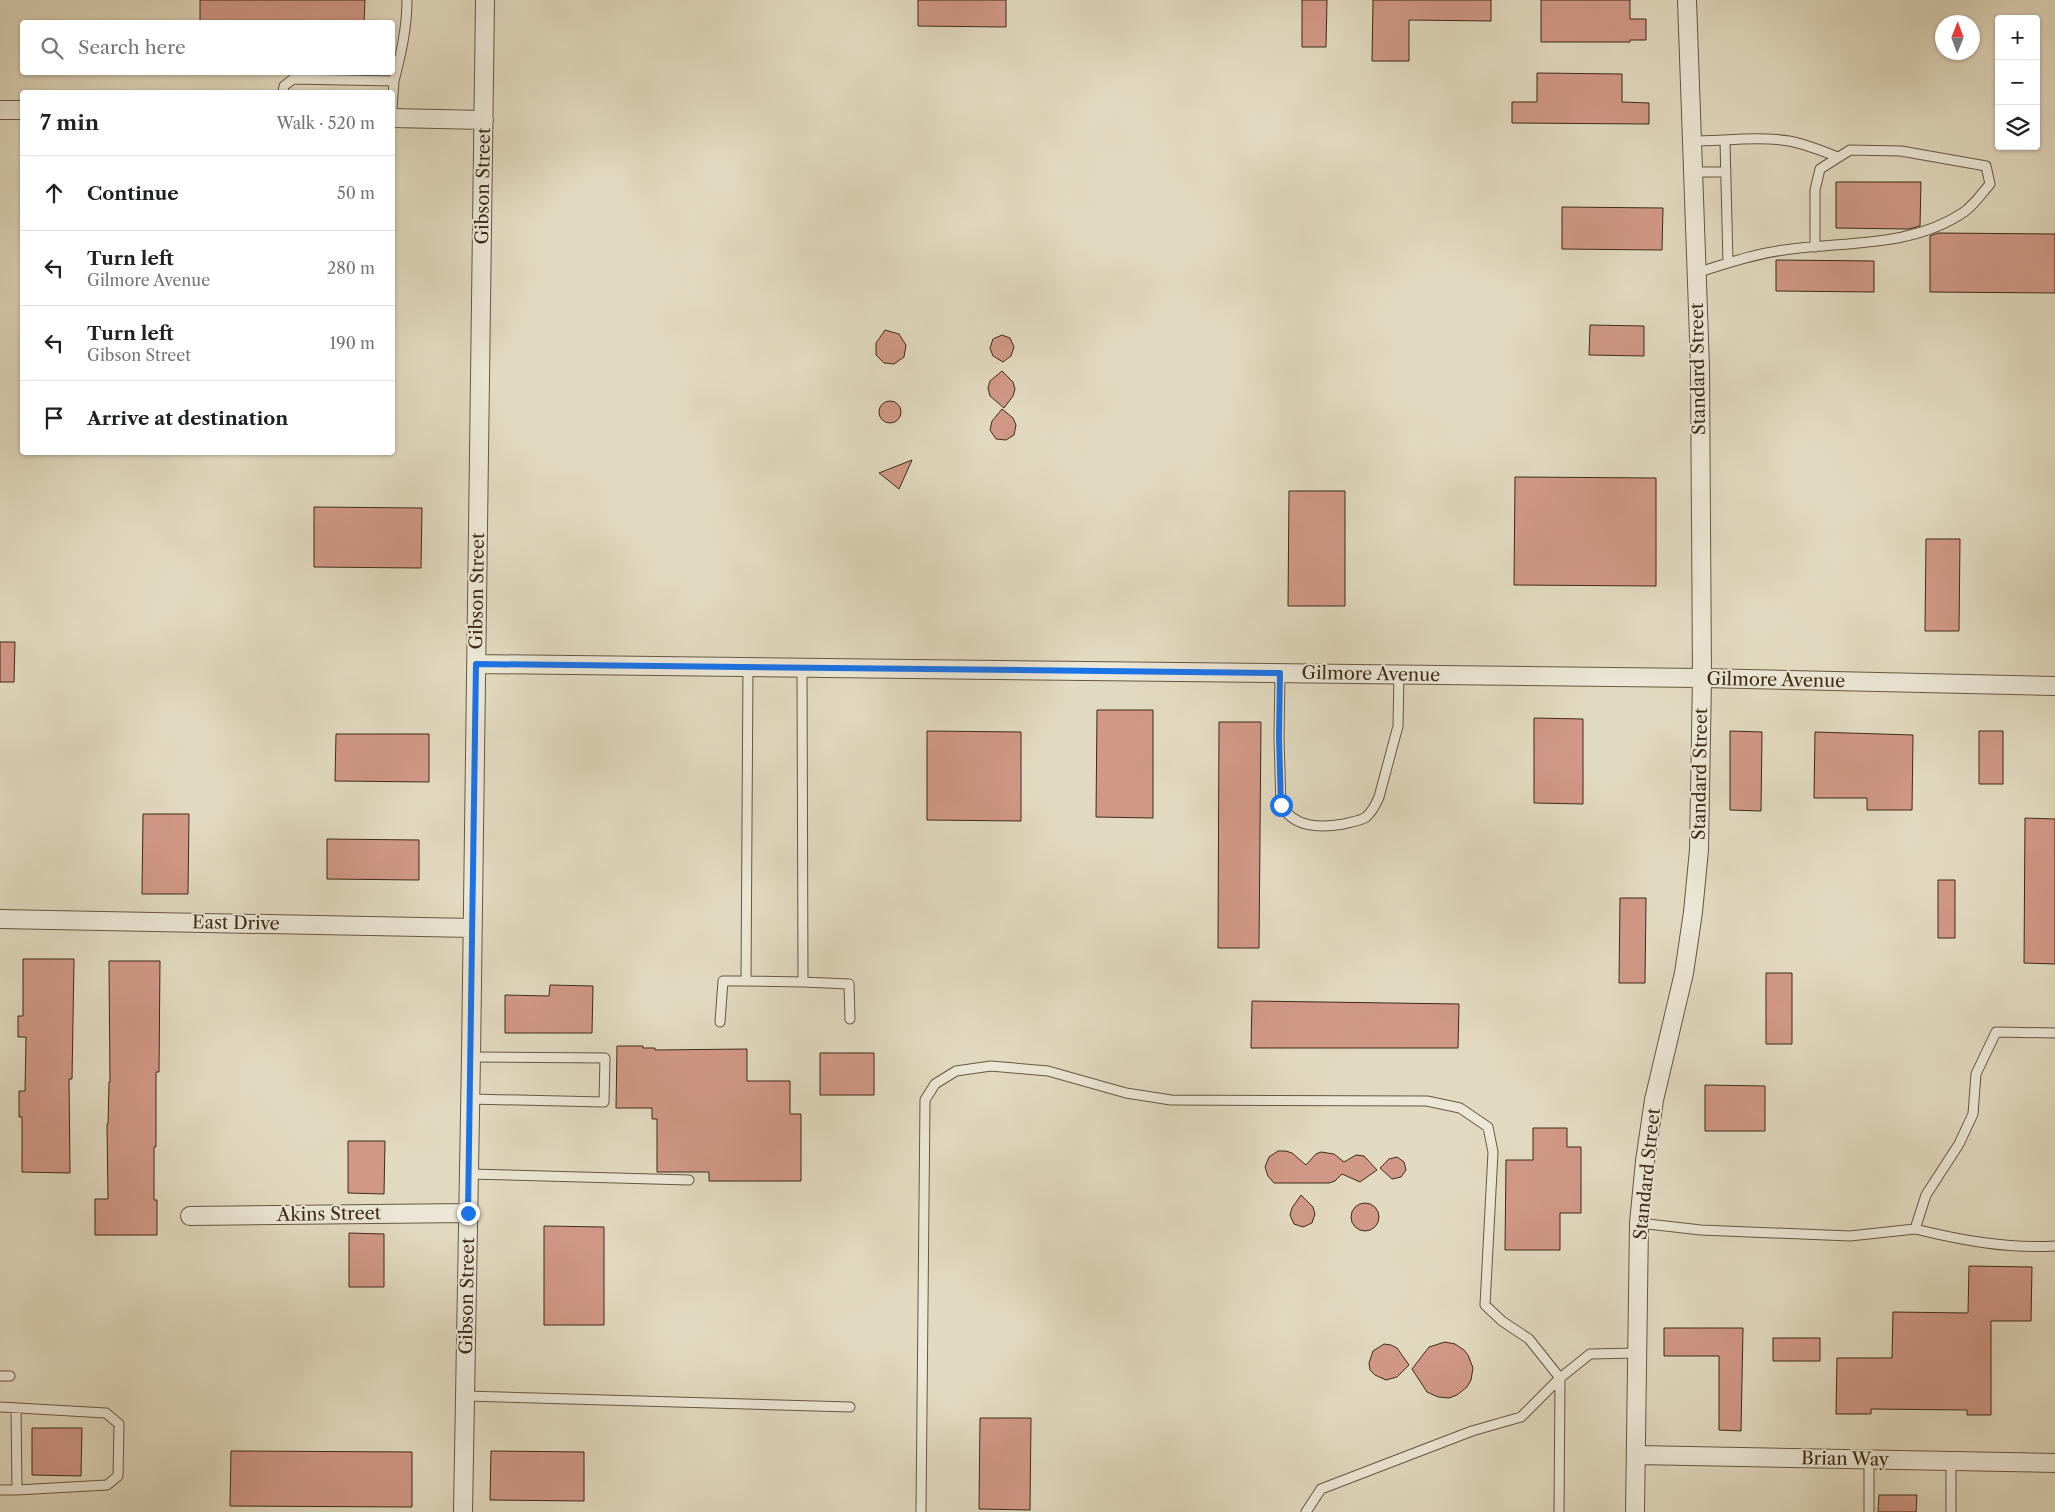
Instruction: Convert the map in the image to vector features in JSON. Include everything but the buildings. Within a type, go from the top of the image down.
[{"type":"street","name":"Gibson Street","points":[[463,1512],[486,0]]},
{"type":"street","name":"Standard Street","points":[[1635,1512],[1640,1223],[1644,1161],[1654,1100],[1684,973],[1694,912],[1699,850],[1702,678],[1700,367],[1687,0]]},
{"type":"street","points":[[0,110],[20,110]]},
{"type":"street","points":[[395,118],[484,120]]},
{"type":"street","name":"Gilmore Avenue","points":[[476,664],[1702,678],[2055,686]]},
{"type":"street","name":"East Drive","points":[[0,919],[472,928]]},
{"type":"street","name":"Akins Street","points":[[190,1216],[468,1213]]},
{"type":"street","name":"Brian Way","points":[[1636,1455],[2055,1463]]},
{"type":"lane","points":[[393,90],[407,18],[407,0]]},
{"type":"lane","points":[[284,90],[284,86],[293,79],[394,81]]},
{"type":"lane","points":[[1691,141],[1766,139],[1789,141],[1804,144],[1838,158]]},
{"type":"lane","points":[[1725,141],[1728,263]]},
{"type":"lane","points":[[1696,273],[1778,251],[1885,240],[1925,232],[1965,211],[1990,184],[1986,166],[1901,151],[1850,150],[1820,169],[1815,190],[1815,247]]},
{"type":"lane","points":[[1692,172],[1726,172]]},
{"type":"lane","points":[[746,981],[748,667]]},
{"type":"lane","points":[[802,668],[803,982]]},
{"type":"lane","points":[[1280,673],[1281,805],[1286,814],[1296,820],[1309,825],[1329,826],[1355,822],[1366,817],[1379,797],[1398,726],[1399,674]]},
{"type":"lane","points":[[720,1022],[722,981],[849,984],[850,1019]]},
{"type":"lane","points":[[1915,1229],[1926,1195],[1959,1144],[1973,1114],[1976,1074],[1996,1032],[2055,1033]]},
{"type":"lane","points":[[470,1099],[604,1102],[604,1058],[471,1057]]},
{"type":"lane","points":[[921,1512],[925,1100],[935,1084],[956,1071],[991,1066],[1048,1071],[1126,1093],[1171,1100],[1427,1101],[1460,1108],[1488,1127],[1493,1152],[1485,1305],[1502,1321],[1529,1338],[1560,1378],[1559,1512]]},
{"type":"lane","points":[[469,1174],[689,1180]]},
{"type":"lane","points":[[1640,1223],[1701,1230],[1850,1236],[1915,1229],[1954,1239],[2034,1248],[2055,1246]]},
{"type":"lane","points":[[1306,1512],[1321,1489],[1472,1431],[1521,1417],[1560,1378],[1590,1354],[1638,1353]]},
{"type":"lane","points":[[0,1376],[10,1376]]},
{"type":"lane","points":[[465,1396],[850,1407]]},
{"type":"lane","points":[[0,1407],[106,1413],[119,1424],[118,1476],[107,1484],[0,1490]]},
{"type":"lane","points":[[16,1408],[17,1490]]},
{"type":"lane","points":[[1869,1459],[1869,1512]]},
{"type":"lane","points":[[1951,1461],[1951,1512]]},
{"type":"route","points":[[468,1213],[476,664],[1280,673],[1281,805]]}]
